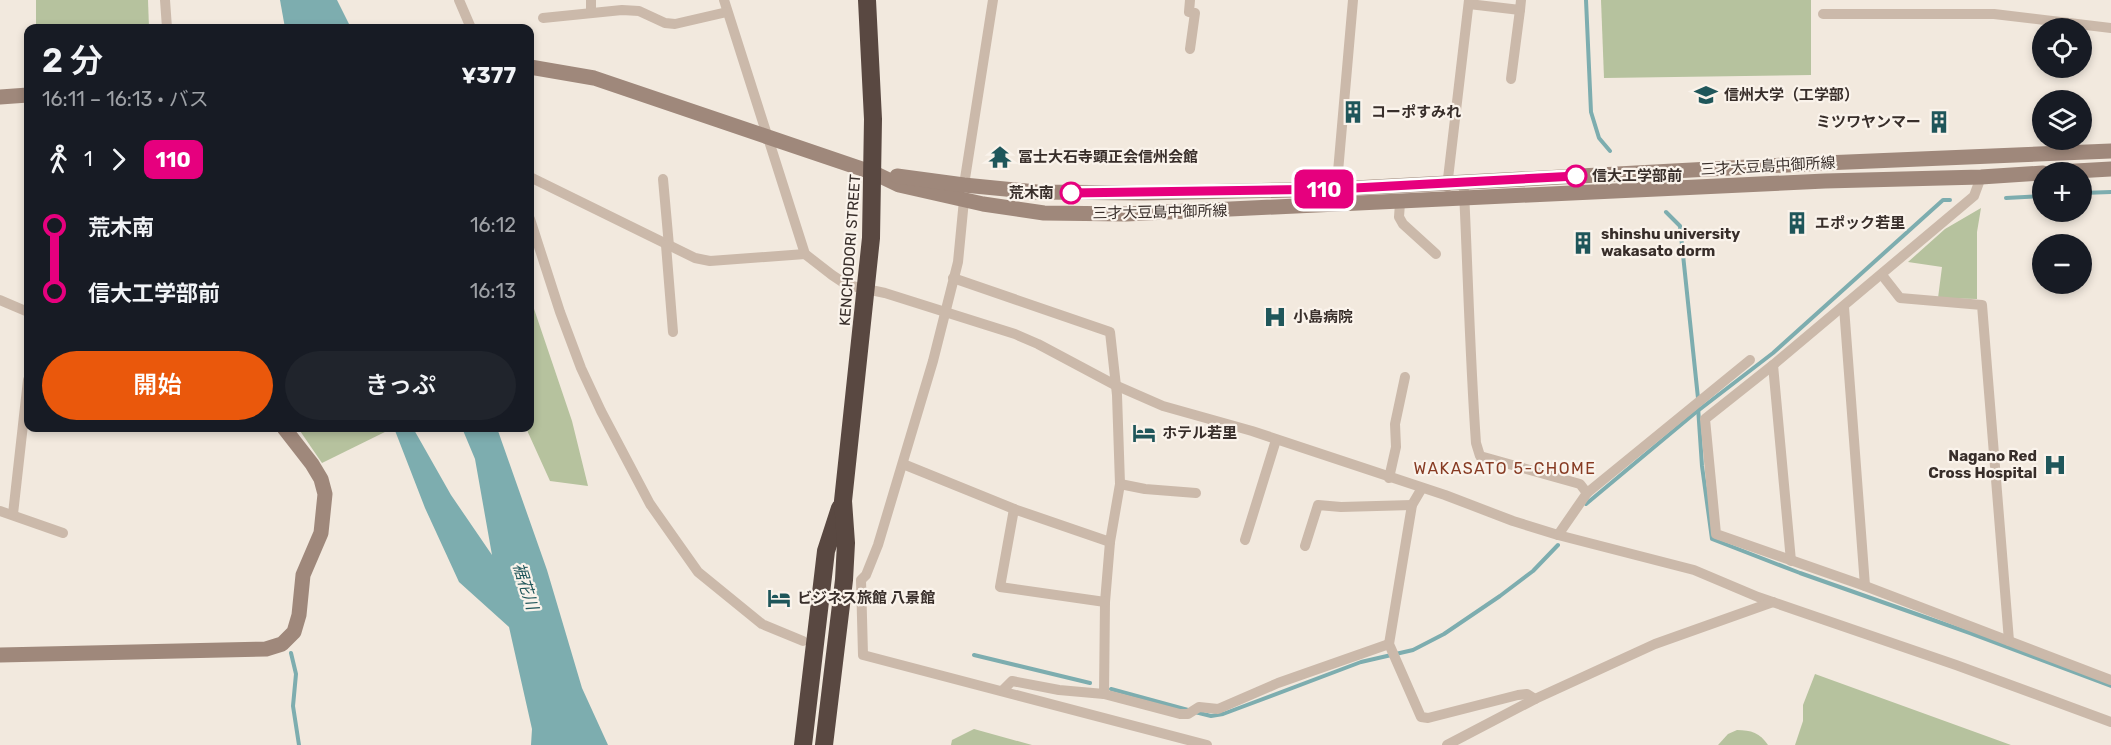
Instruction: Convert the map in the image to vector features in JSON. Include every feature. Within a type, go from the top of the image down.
[{"type":"highway","name":"KENCHODORI STREET","points":[[824,745],[834,663],[852,580],[843,501],[867,290],[874,173],[872,78],[867,0]]},
{"type":"highway","name":"KENCHODORI STREET","points":[[802,745],[828,542],[843,501]]},
{"type":"main road","name":"三才大豆島中御所線","points":[[534,68],[594,78],[874,173],[1044,213],[1126,214],[1335,206],[1825,181],[2032,174]]},
{"type":"main road","points":[[0,97],[24,95]]},
{"type":"main road","name":"三才大豆島中御所線","points":[[964,193],[1088,194],[1336,189],[1824,163],[2111,151]]},
{"type":"main road","points":[[2092,170],[2111,169]]},
{"type":"main road","points":[[0,655],[266,649],[282,644],[294,632],[299,615],[303,575],[321,533],[325,494],[321,479],[312,464],[287,432]]},
{"type":"street","points":[[165,0],[167,24]]},
{"type":"street","points":[[459,0],[469,24]]},
{"type":"street","points":[[591,0],[591,13]]},
{"type":"street","points":[[723,0],[805,254],[847,285],[892,295],[1015,334],[1115,385],[1162,406],[1276,440],[1558,535],[1694,570],[1773,602],[1956,665],[2111,722]]},
{"type":"street","points":[[824,578],[852,580],[866,575],[903,464],[933,362],[958,262],[964,193],[993,0]]},
{"type":"street","points":[[1190,0],[1189,12],[1195,13],[1190,49]]},
{"type":"street","points":[[1335,206],[1353,0]]},
{"type":"street","points":[[1446,200],[1469,2],[1521,5],[1511,79]]},
{"type":"street","points":[[543,18],[639,11],[665,24],[675,24],[727,12]]},
{"type":"street","points":[[1822,14],[1994,14],[2111,28]]},
{"type":"street","points":[[1981,177],[1974,196],[1773,366],[1705,419],[1716,534],[1865,586],[2111,680]]},
{"type":"street","points":[[534,179],[695,258],[710,261],[805,254]]},
{"type":"street","points":[[663,179],[673,332]]},
{"type":"street","points":[[1464,182],[1470,351],[1476,443],[1480,456],[1580,484],[1587,493]]},
{"type":"street","points":[[1400,203],[1399,217],[1403,224],[1436,254]]},
{"type":"street","points":[[534,231],[581,368],[650,504],[698,573],[762,624],[803,641]]},
{"type":"street","points":[[1882,275],[1900,298],[1982,305],[2009,641]]},
{"type":"street","points":[[953,278],[1110,332],[1120,484],[1110,543],[1105,602],[1104,694]]},
{"type":"street","points":[[0,300],[24,310]]},
{"type":"street","points":[[1844,307],[1865,586]]},
{"type":"street","points":[[1558,535],[1587,493],[1750,360]]},
{"type":"street","points":[[1773,366],[1791,561]]},
{"type":"street","points":[[1389,478],[1396,447],[1395,424],[1404,377]]},
{"type":"street","points":[[13,514],[24,416]]},
{"type":"street","points":[[1245,540],[1276,440]]},
{"type":"street","points":[[903,464],[1014,509],[1110,543]]},
{"type":"street","points":[[1120,484],[1145,489],[1196,493]]},
{"type":"street","points":[[1422,488],[1412,505],[1392,651],[1420,717],[1428,718],[1518,695],[1527,694],[1535,699]]},
{"type":"street","points":[[1305,546],[1318,505],[1341,507],[1412,505]]},
{"type":"street","points":[[1014,509],[1000,587],[1105,602]]},
{"type":"street","points":[[0,511],[63,533]]},
{"type":"street","points":[[852,580],[863,655],[1207,745]]},
{"type":"street","points":[[1447,745],[1535,699],[1656,644],[1773,602]]},
{"type":"street","points":[[1002,691],[1012,681],[1059,690],[1104,694],[1180,714],[1188,714],[1199,707],[1218,709],[1278,683],[1392,651]]},
{"type":"green space","points":[[36,0],[148,0],[149,24],[36,24]]},
{"type":"green space","points":[[1601,0],[1811,0],[1811,75],[1604,78]]},
{"type":"green space","points":[[1981,208],[1977,232],[1977,299],[1938,298],[1942,267],[1908,262],[1945,229]]},
{"type":"green space","points":[[534,309],[572,421],[588,486],[550,481],[528,432],[534,432]]},
{"type":"green space","points":[[301,432],[385,432],[322,463]]},
{"type":"green space","points":[[1815,674],[2011,745],[1795,745],[1803,721],[1803,705]]},
{"type":"green space","points":[[974,729],[1032,745],[951,745],[952,740]]},
{"type":"green space","points":[[1737,730],[1755,733],[1768,745],[1718,745],[1728,734]]},
{"type":"water","points":[[280,0],[337,0],[349,24],[284,24]]},
{"type":"water","name":"裾花川","points":[[396,432],[415,432],[451,495],[492,555],[475,459],[464,432],[498,432],[547,570],[582,688],[608,745],[531,745],[532,729],[509,627],[459,582],[425,508]]},
{"type":"waterway","points":[[1586,0],[1591,112],[1599,138],[1610,151]]},
{"type":"waterway","points":[[2092,193],[2111,192]]},
{"type":"waterway","points":[[2006,198],[2032,197]]},
{"type":"waterway","points":[[1586,504],[1695,413],[1773,353],[1943,200],[1950,200]]},
{"type":"waterway","points":[[1666,212],[1680,226],[1698,398]]},
{"type":"waterway","points":[[1698,407],[1702,466],[1712,539],[2111,686]]},
{"type":"waterway","points":[[1195,712],[1211,716],[1223,714],[1361,662],[1413,650],[1444,634],[1500,596],[1533,571],[1558,545]]},
{"type":"waterway","points":[[291,653],[296,674],[293,706],[299,745]]},
{"type":"waterway","points":[[974,655],[1090,683]]},
{"type":"waterway","points":[[1111,689],[1188,710]]},
{"type":"bus line","name":"110","points":[[1071,193],[1336,189],[1576,176]]},
{"type":"place","name":"信州大学（工学部）","points":[[1706,95]]},
{"type":"place","name":"コーポすみれ","points":[[1353,112]]},
{"type":"place","name":"ミツワヤンマー","points":[[1939,122]]},
{"type":"place","name":"冨士大石寺顕正会信州会館","points":[[1000,157]]},
{"type":"place","name":"信大工学部前","points":[[1576,176]]},
{"type":"place","name":"荒木南","points":[[1071,193]]},
{"type":"place","name":"エポック若里","points":[[1797,223]]},
{"type":"place","name":"shinshu university wakasato dorm","points":[[1583,243]]},
{"type":"place","name":"小島病院","points":[[1275,317]]},
{"type":"place","name":"ホテル若里","points":[[1144,433]]},
{"type":"place","name":"Nagano Red Cross Hospital","points":[[2055,465]]},
{"type":"place","name":"ビジネス旅館 八景館","points":[[779,598]]},
{"type":"district","name":"WAKASATO 5-CHOME","points":[[1505,468]]}]
